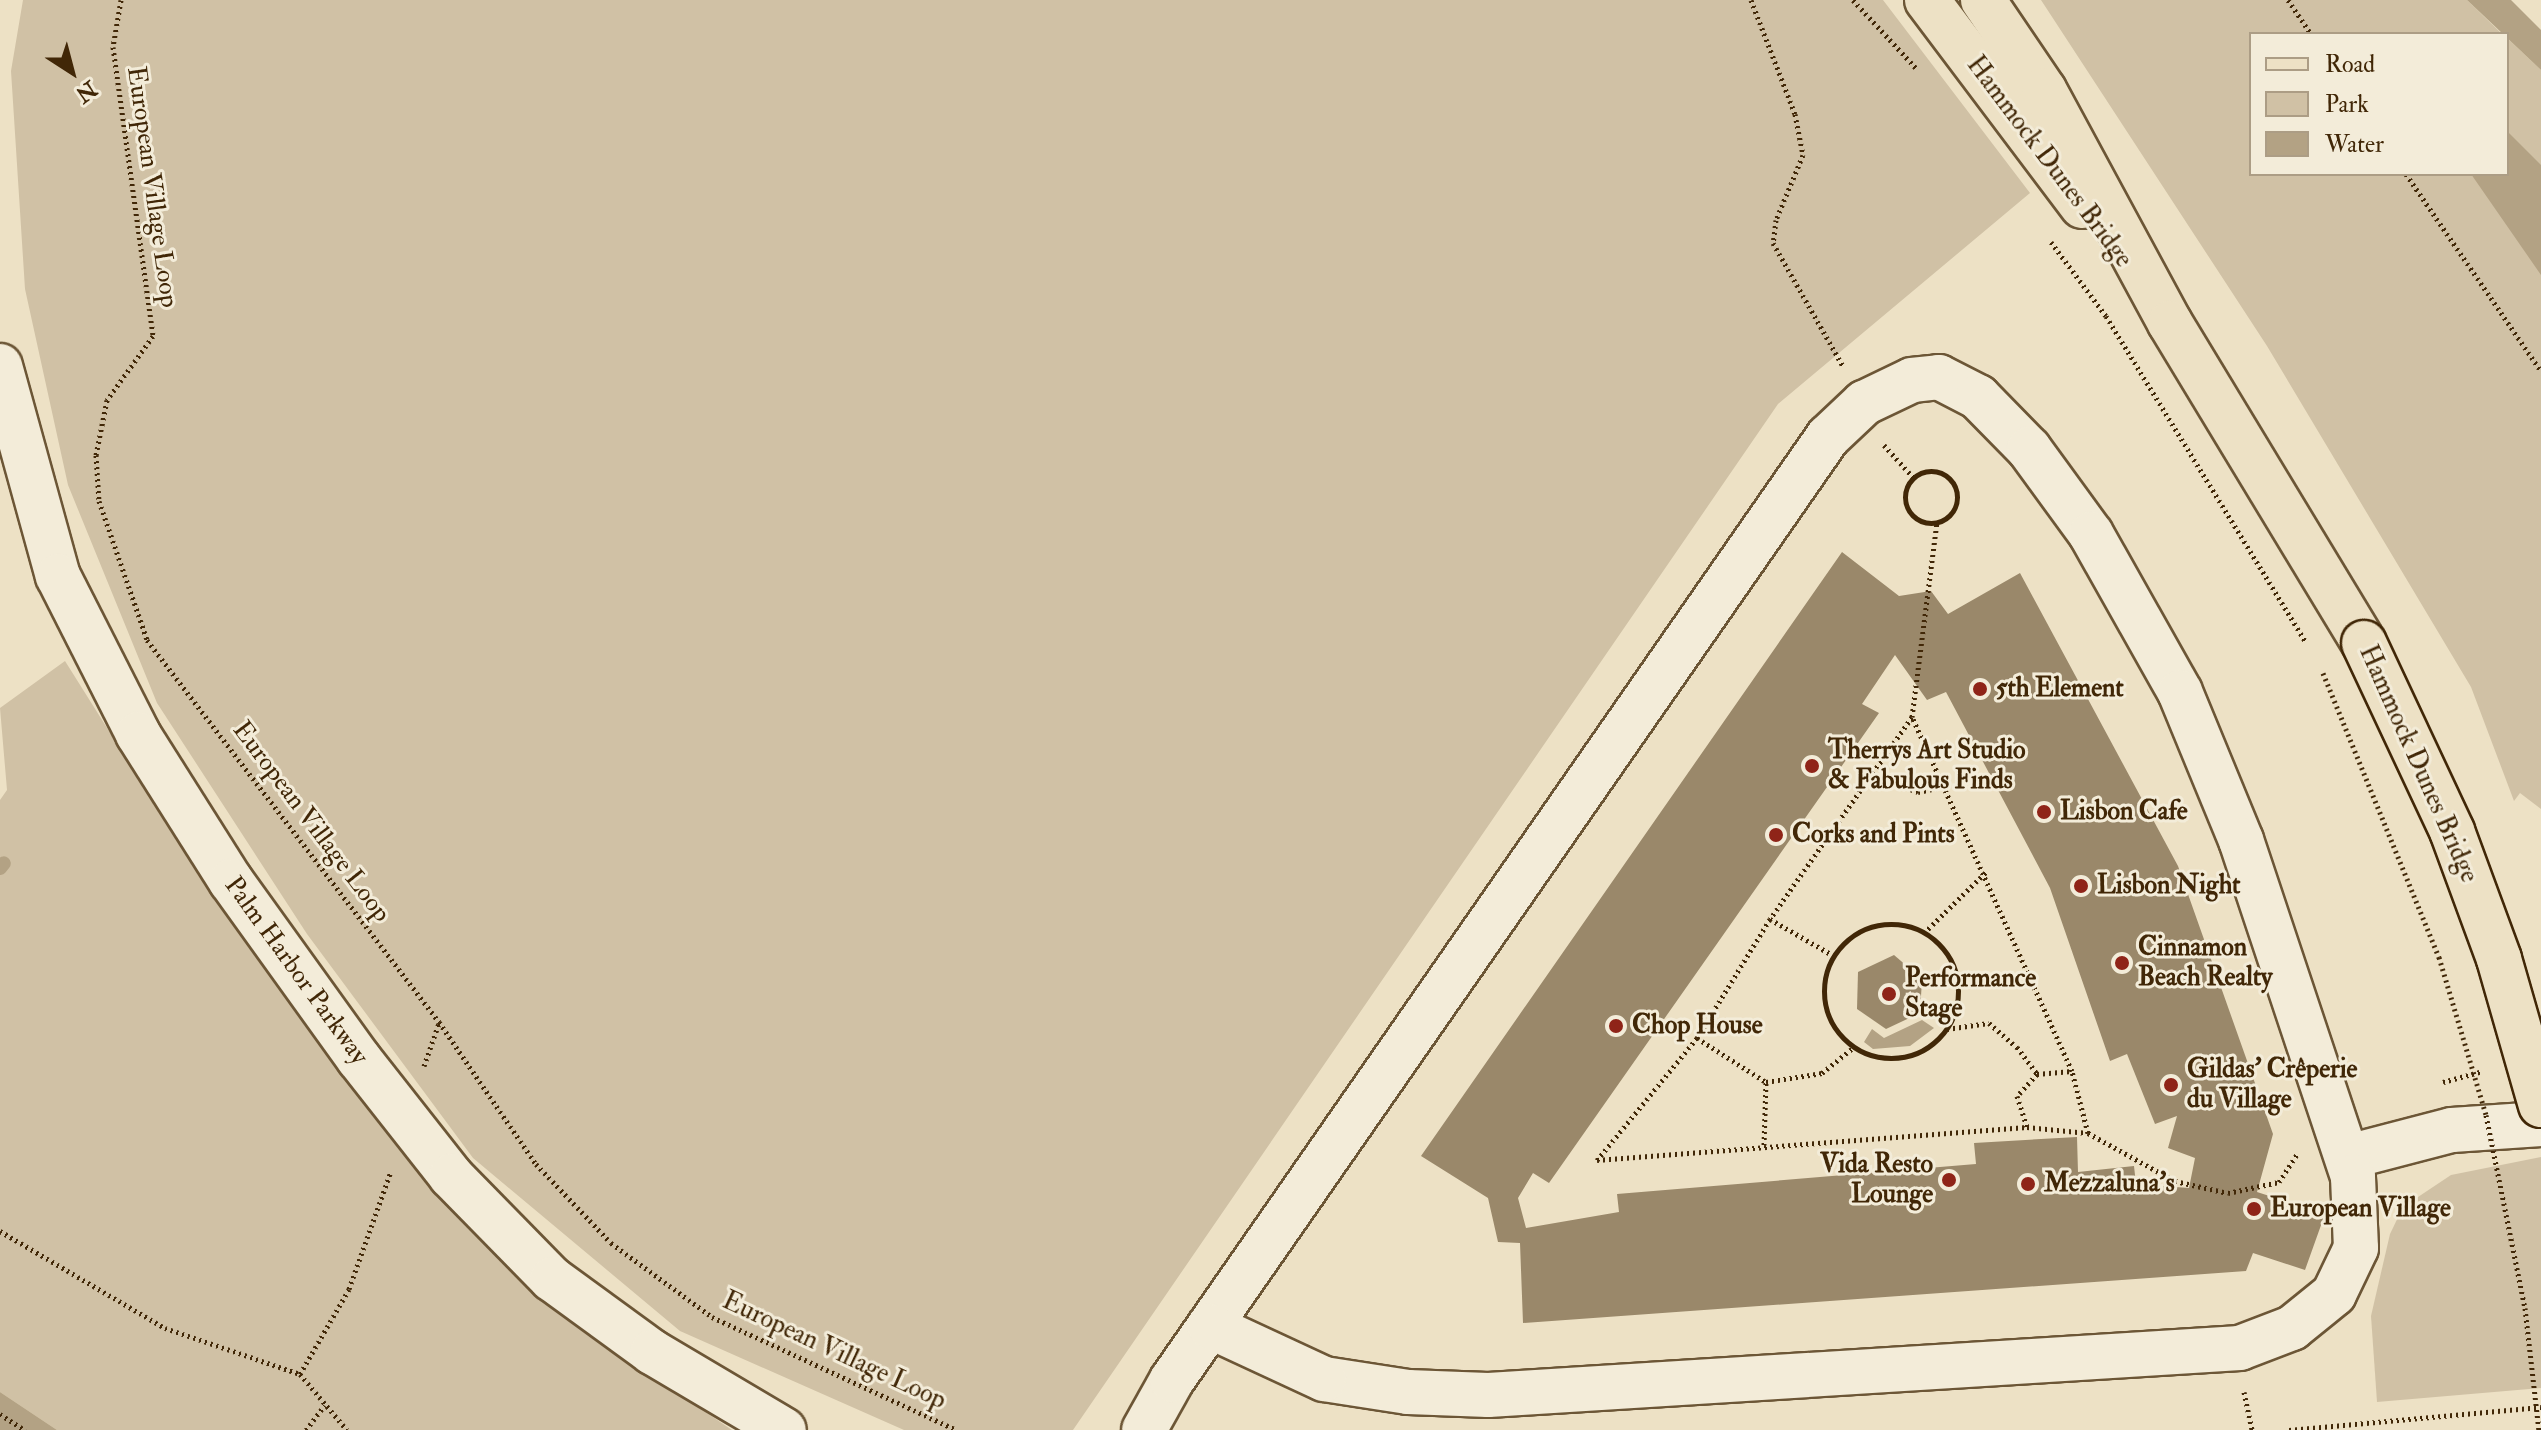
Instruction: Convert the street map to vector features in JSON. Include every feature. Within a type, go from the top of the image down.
[{"type":"main road","name":"Hammock Dunes Bridge","points":[[1927,0],[2170,323]]},
{"type":"main road","name":"Hammock Dunes Bridge","points":[[1983,0],[2044,90],[2170,323],[2364,643],[2462,856],[2541,1105]]},
{"type":"street","name":"Palm Harbor Parkway","points":[[0,366],[58,576],[138,734],[231,881],[406,1122],[552,1279],[652,1352],[784,1430]]},
{"type":"street","points":[[1144,1430],[1210,1326],[1828,437],[1868,420],[1895,385],[1926,377],[1965,388],[2029,449],[2091,534],[2180,692],[2209,759],[2268,914],[2348,1157],[2359,1229],[2345,1279],[2308,1318],[2240,1348],[1488,1395],[1408,1392],[1324,1379],[1210,1326]]},
{"type":"street","points":[[2348,1157],[2452,1130],[2541,1124]]},
{"type":"path","name":"European Village Loop","points":[[121,0],[113,47],[153,336],[107,400],[96,455],[99,501],[147,640],[439,1022],[536,1164],[611,1243],[712,1317],[956,1430]]},
{"type":"path","points":[[1751,0],[1803,145],[1773,243],[1868,420],[1913,477]]},
{"type":"path","points":[[1853,0],[1922,76]]},
{"type":"path","points":[[2288,0],[2310,32]]},
{"type":"path","points":[[2407,176],[2541,371]]},
{"type":"path","points":[[2042,230],[2106,316],[2312,653]]},
{"type":"path","points":[[1938,471],[1957,489],[1952,513],[1937,522],[1920,521],[1907,508],[1905,492],[1913,477],[1938,471]]},
{"type":"path","points":[[1937,522],[1912,717],[1770,919],[1697,1038],[1597,1160],[2027,1127],[2088,1133],[2175,1181]]},
{"type":"path","points":[[2320,666],[2439,957],[2486,1115],[2525,1308],[2539,1430]]},
{"type":"path","points":[[1912,717],[1987,871],[2072,1071],[2088,1133]]},
{"type":"path","points":[[1871,775],[1918,792],[1946,786]]},
{"type":"path","points":[[1924,933],[1987,871]]},
{"type":"path","points":[[1770,919],[1834,956]]},
{"type":"path","points":[[1905,925],[1924,933],[1951,958],[1957,976],[1958,994],[1946,1029],[1932,1044],[1893,1058],[1854,1047],[1839,1033],[1824,995],[1834,956],[1865,929],[1905,925]]},
{"type":"path","points":[[300,1374],[349,1289],[439,1022]]},
{"type":"path","points":[[1946,1029],[1989,1023],[2037,1074]]},
{"type":"path","points":[[1697,1038],[1766,1082],[1822,1073],[1854,1047]]},
{"type":"path","points":[[2027,1127],[2017,1096],[2037,1074],[2072,1071]]},
{"type":"path","points":[[1764,1145],[1766,1082]]},
{"type":"path","points":[[0,1231],[165,1328],[300,1374],[347,1430]]},
{"type":"path","points":[[306,1430],[325,1405]]},
{"type":"path","points":[[2289,1430],[2541,1407]]},
{"type":"path","points":[[0,1414],[25,1430]]},
{"type":"green space","points":[[23,0],[1883,0],[2030,193],[1778,404],[1073,1430],[904,1430],[680,1331],[473,1158],[307,934],[157,703],[68,485],[25,289],[11,71]]},
{"type":"green space","points":[[2041,0],[2467,0],[2500,32],[2249,32],[2249,176],[2509,176],[2509,40],[2541,70],[2541,809],[2520,793],[2514,801],[2471,687],[2267,346]]},
{"type":"green space","points":[[65,661],[212,895],[433,1190],[539,1299],[732,1430],[57,1430],[0,1392],[0,800],[7,790],[0,708]]},
{"type":"green space","points":[[2541,1157],[2541,1388],[2377,1402],[2371,1316],[2390,1234],[2403,1207],[2451,1175]]},
{"type":"water","points":[[2467,0],[2511,0],[2541,30],[2541,70],[2509,40],[2509,32],[2501,32]]},
{"type":"water","points":[[2509,133],[2541,165],[2541,275],[2472,176],[2509,176]]},
{"type":"water","points":[[1922,1020],[1934,1028],[1910,1046],[1873,1049],[1864,1042],[1872,1029],[1884,1038]]},
{"type":"water","points":[[0,1392],[57,1430],[0,1430]]},
{"type":"building","points":[[1842,552],[1899,596],[1931,591],[1948,614],[2020,573],[2178,866],[2273,1134],[2257,1192],[2325,1214],[2305,1270],[2253,1253],[2246,1271],[1523,1323],[1520,1243],[1498,1242],[1488,1198],[1421,1156]],"holes":[[[1895,655],[1927,700],[1946,692],[2050,888],[2110,1061],[2127,1054],[2155,1124],[2177,1116],[2168,1148],[2195,1158],[2189,1188],[2136,1184],[2134,1166],[2078,1172],[2077,1137],[1974,1143],[1976,1164],[1617,1194],[1619,1212],[1526,1228],[1518,1198],[1533,1173],[1549,1183],[1879,713],[1862,704]]]},
{"type":"building","name":"Performance Stage","points":[[1894,955],[1922,979],[1920,1013],[1886,1029],[1857,1009],[1858,972]]},
{"type":"waterway","points":[[0,868],[4,863]]},
{"type":"place","name":"5th Element","points":[[1980,689]]},
{"type":"place","name":"Therrys Art Studio & Fabulous Finds","points":[[1812,766]]},
{"type":"place","name":"Lisbon Cafe","points":[[2044,812]]},
{"type":"place","name":"Corks and Pints","points":[[1776,835]]},
{"type":"place","name":"Lisbon Night","points":[[2081,886]]},
{"type":"place","name":"Cinnamon Beach Realty","points":[[2122,963]]},
{"type":"place","name":"Performance Stage","points":[[1889,994]]},
{"type":"place","name":"Chop House","points":[[1616,1026]]},
{"type":"place","name":"Gildas' Crêperie du Village","points":[[2171,1085]]},
{"type":"place","name":"Vida Resto Lounge","points":[[1949,1180]]},
{"type":"place","name":"Mezzaluna's","points":[[2028,1184]]},
{"type":"place","name":"European Village","points":[[2254,1209]]}]
